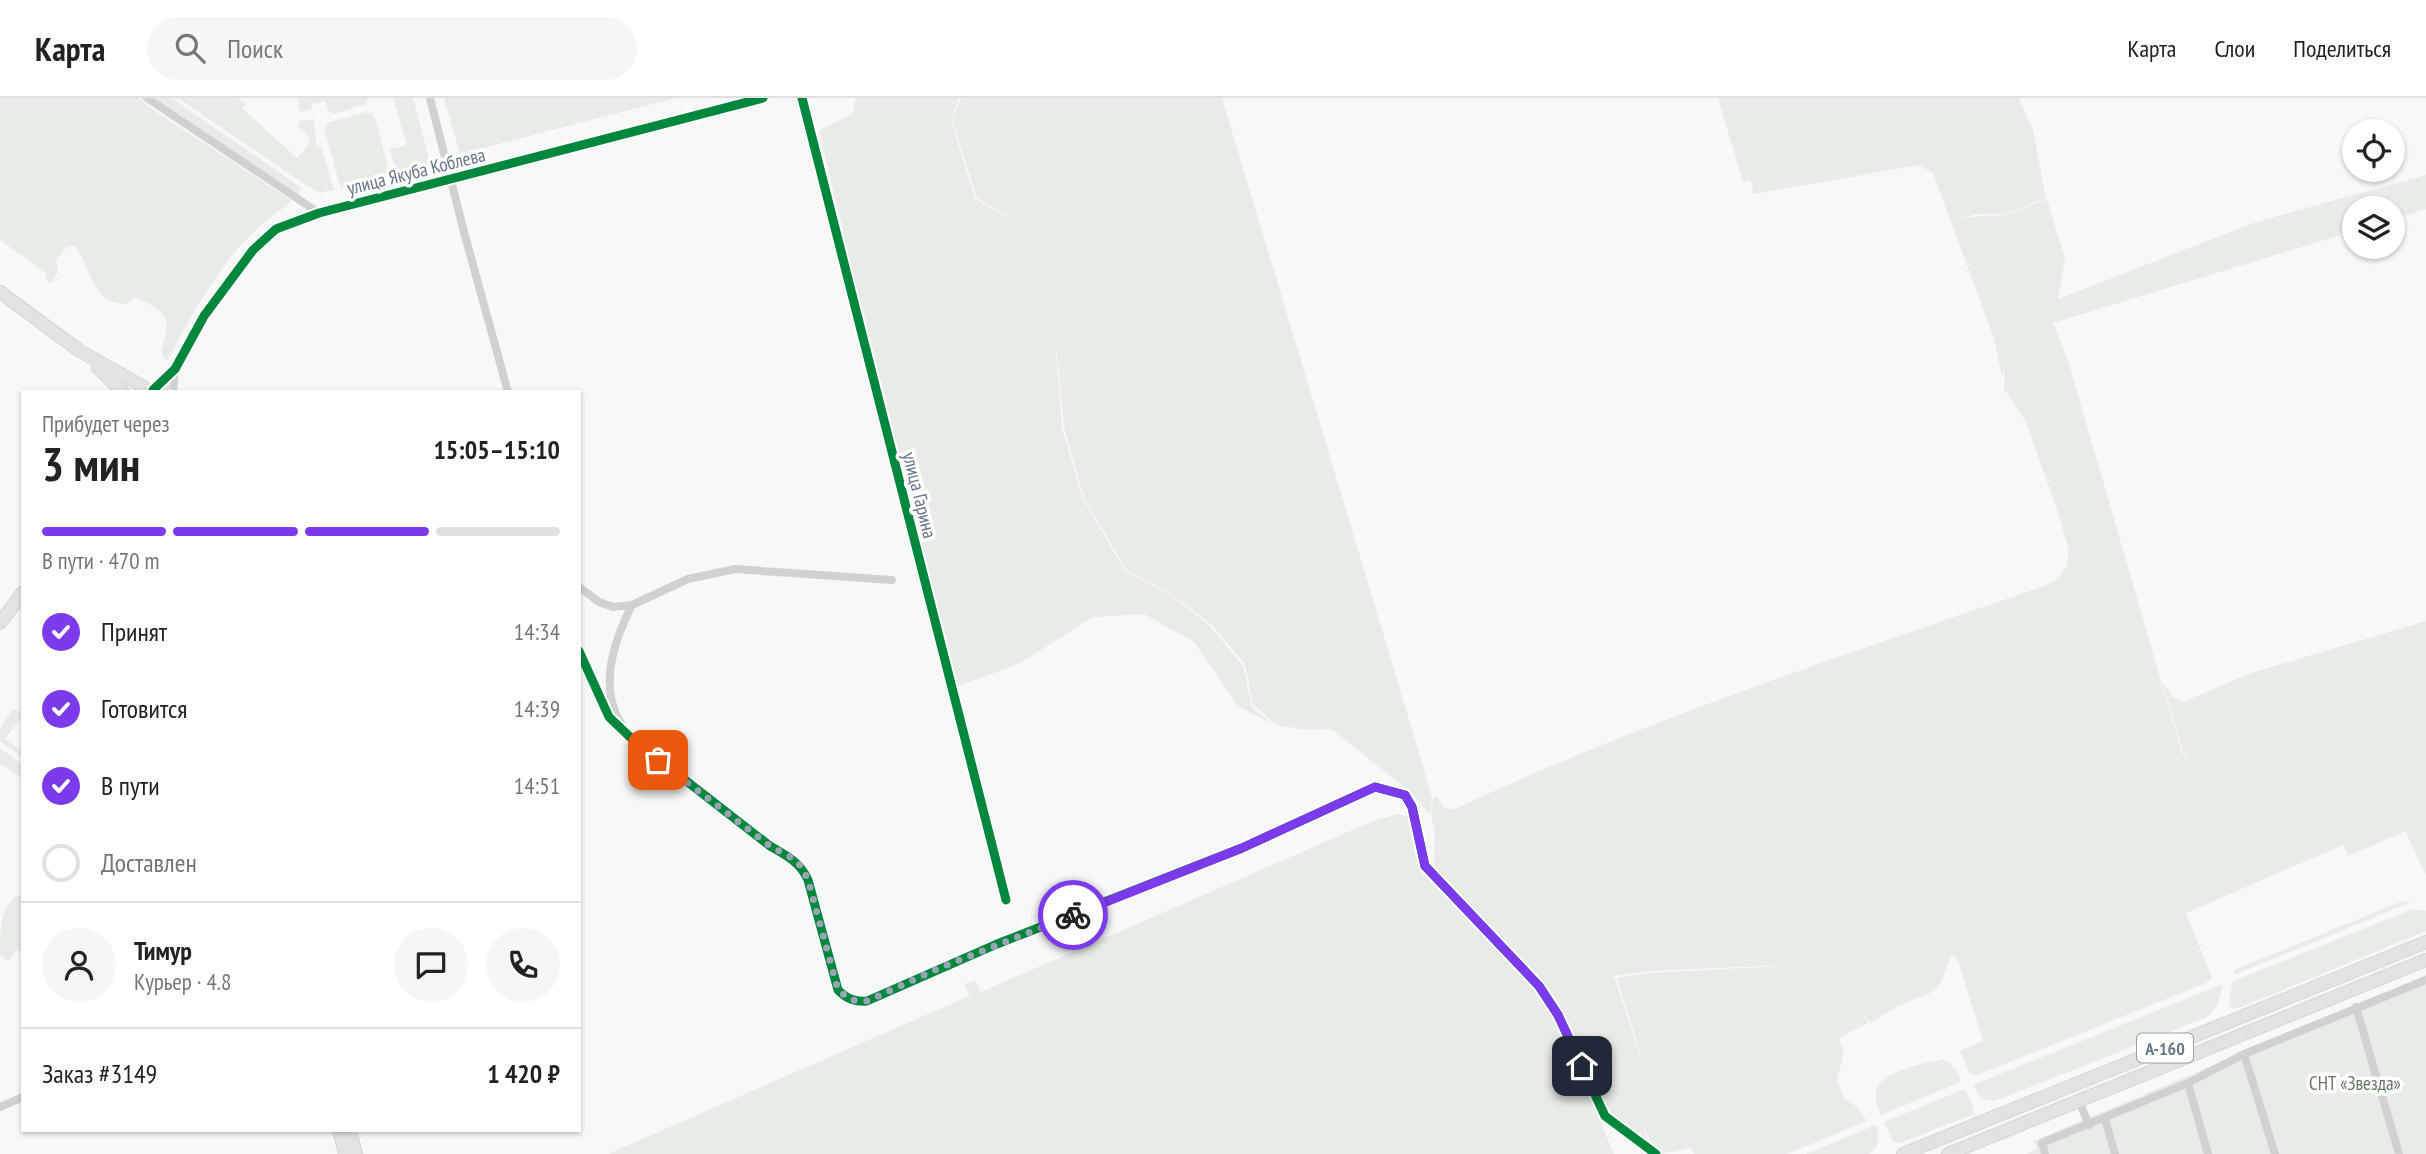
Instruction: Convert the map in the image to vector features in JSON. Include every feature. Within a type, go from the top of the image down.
[{"type":"main road","points":[[0,292],[80,351],[147,390]]},
{"type":"main road","points":[[80,351],[121,390]]},
{"type":"main road","points":[[0,623],[21,595]]},
{"type":"main road","name":"А-160","points":[[1903,1154],[2426,942]]},
{"type":"main road","name":"А-160","points":[[1948,1154],[2426,960]]},
{"type":"main road","points":[[340,1132],[345,1154]]},
{"type":"main road","points":[[350,1132],[356,1154]]},
{"type":"street","points":[[147,98],[319,213]]},
{"type":"street","points":[[430,98],[507,390]]},
{"type":"street","name":"улица Якуба Коблева","points":[[150,390],[175,369],[210,308],[253,250],[276,229],[319,213],[763,98]]},
{"type":"street","name":"улица Гарина","points":[[803,98],[916,553],[1006,900]]},
{"type":"street","name":"улица Якуба Коблева","points":[[173,390],[175,369]]},
{"type":"street","points":[[581,588],[599,602],[613,607],[632,605],[688,579],[735,569],[892,580]]},
{"type":"street","points":[[632,605],[611,656],[609,683],[613,707],[632,739]]},
{"type":"street","points":[[581,656],[609,717],[632,739],[770,846],[802,867],[808,880],[838,990],[858,1002],[867,1001],[997,944],[1242,848],[1375,787],[1405,795],[1412,807],[1425,866],[1539,986],[1558,1015],[1605,1116],[1656,1154]]},
{"type":"street","points":[[2045,1154],[2042,1143],[2188,1083],[2244,1054],[2426,981]]},
{"type":"street","points":[[2356,1007],[2399,1154]]},
{"type":"street","points":[[2244,1054],[2275,1154]]},
{"type":"street","points":[[2188,1083],[2208,1154]]},
{"type":"street","points":[[0,1107],[21,1098]]},
{"type":"street","points":[[2079,1101],[2090,1125]]},
{"type":"street","points":[[2105,1119],[2115,1154]]},
{"type":"green space","points":[[0,98],[138,98],[291,200],[233,254],[204,295],[168,360],[163,358],[161,352],[167,324],[161,313],[136,297],[127,304],[106,299],[94,284],[75,246],[67,247],[56,260],[57,272],[51,283],[44,279],[47,274],[0,240]]},
{"type":"green space","points":[[155,98],[172,98],[302,188],[298,195]]},
{"type":"green space","points":[[178,98],[237,98],[246,103],[243,109],[297,158],[310,143],[308,136],[297,126],[302,119],[314,119],[317,147],[322,148],[334,190],[319,193]]},
{"type":"green space","points":[[297,98],[368,98],[366,104],[333,114],[325,101],[311,104],[312,109],[300,112]]},
{"type":"green space","points":[[393,98],[413,98],[431,166],[398,175],[390,149],[407,145]]},
{"type":"green space","points":[[444,98],[676,98],[460,154]]},
{"type":"green space","points":[[856,98],[959,98],[951,120],[975,199],[1034,232],[977,198],[952,119],[961,98],[1222,98],[1420,756],[1432,798],[1430,815],[1412,793],[1331,729],[1308,730],[1276,725],[1253,704],[1245,664],[1212,625],[1171,594],[1127,571],[1084,498],[1064,427],[1055,333],[1062,429],[1083,499],[1125,571],[1172,596],[1210,626],[1243,666],[1252,707],[1272,724],[1238,706],[1194,642],[1144,614],[1093,617],[1019,664],[956,687],[895,449],[819,131],[852,114]]},
{"type":"green space","points":[[1718,98],[2019,98],[2033,130],[2046,198],[2007,214],[1977,214],[1956,220],[2007,215],[2047,199],[2065,259],[2058,299],[2256,222],[2342,198],[2342,235],[2053,323],[2067,357],[2182,753],[2195,769],[2183,752],[2162,681],[2173,697],[2183,702],[2248,674],[2426,621],[2426,875],[2404,829],[2404,832],[2348,856],[2343,845],[2186,913],[2212,978],[2206,983],[1977,1075],[1970,1074],[1960,1051],[1983,1041],[1958,961],[1952,954],[1939,986],[1930,993],[1898,1006],[1870,1023],[1859,1007],[1868,1023],[1839,1038],[1844,1054],[1837,1080],[1844,1098],[1857,1107],[1867,1121],[1787,1154],[1694,1154],[1691,1147],[1663,1153],[1651,1143],[1642,1122],[1648,1142],[1609,1112],[1586,1057],[1557,1001],[1444,881],[1434,862],[1435,833],[1431,815],[1433,800],[1436,796],[1445,808],[1455,809],[1601,745],[1676,716],[2047,585],[2058,578],[2067,566],[2069,550],[2026,422],[2004,389],[2005,368],[2002,376],[1993,336],[1933,173],[1919,165],[1754,194],[1750,180],[1743,182]],"holes":[[[1833,963],[1649,973],[1617,978],[1652,1091],[1614,976],[1650,971]]]},
{"type":"green space","points":[[366,112],[372,114],[376,120],[390,177],[341,189],[324,128],[329,122]]},
{"type":"green space","points":[[2426,175],[2426,209],[2405,216],[2405,196],[2350,196]]},
{"type":"green space","points":[[13,708],[21,714],[21,718],[5,739],[21,751],[21,757],[0,741],[0,729]]},
{"type":"green space","points":[[0,748],[21,764],[21,778],[0,764]]},
{"type":"green space","points":[[1399,814],[1408,817],[1415,854],[1426,875],[1502,952],[1548,1009],[1580,1069],[1614,1154],[608,1154],[969,996],[964,984],[975,980],[981,992],[1373,821]]},
{"type":"green space","points":[[21,895],[21,953],[17,950],[9,961],[0,955],[0,938],[2,920],[13,899]]},
{"type":"green space","points":[[2405,900],[2411,902],[2234,975],[2234,970]]},
{"type":"green space","points":[[2413,909],[2426,911],[2426,931],[2249,1004],[2233,1009],[2228,1005],[2233,981]]},
{"type":"green space","name":"СНТ «Звезда»","points":[[2426,975],[2426,1154],[2026,1154],[2037,1149],[2034,1141]]},
{"type":"green space","points":[[2223,984],[2217,1006],[2207,1017],[1997,1100],[1982,1098],[1973,1085]]},
{"type":"green space","points":[[1944,1060],[1953,1066],[1960,1082],[1881,1115],[1876,1094],[1882,1081],[1908,1068]]},
{"type":"green space","points":[[1965,1089],[1974,1114],[1899,1143],[1893,1141],[1884,1122]]},
{"type":"green space","points":[[1876,1125],[1878,1141],[1869,1154],[1806,1154]]},
{"type":"cycle path","points":[[153,390],[175,369],[204,316],[253,250],[276,229],[319,213],[763,98]]},
{"type":"cycle path","points":[[802,98],[1006,900]]},
{"type":"cycle path","points":[[581,655],[609,717],[631,738],[801,868],[808,880],[838,990],[855,1000],[867,1001],[997,944],[1242,848],[1375,787],[1405,795],[1412,807],[1425,866],[1539,986],[1558,1015],[1605,1116],[1656,1154]]},
{"type":"way so far","points":[[658,760],[770,846],[802,867],[808,880],[838,990],[851,1000],[867,1001],[937,969],[1073,915]]},
{"type":"route","points":[[1073,915],[1242,848],[1375,787],[1405,795],[1412,807],[1425,866],[1539,986],[1558,1015],[1582,1066]]}]
